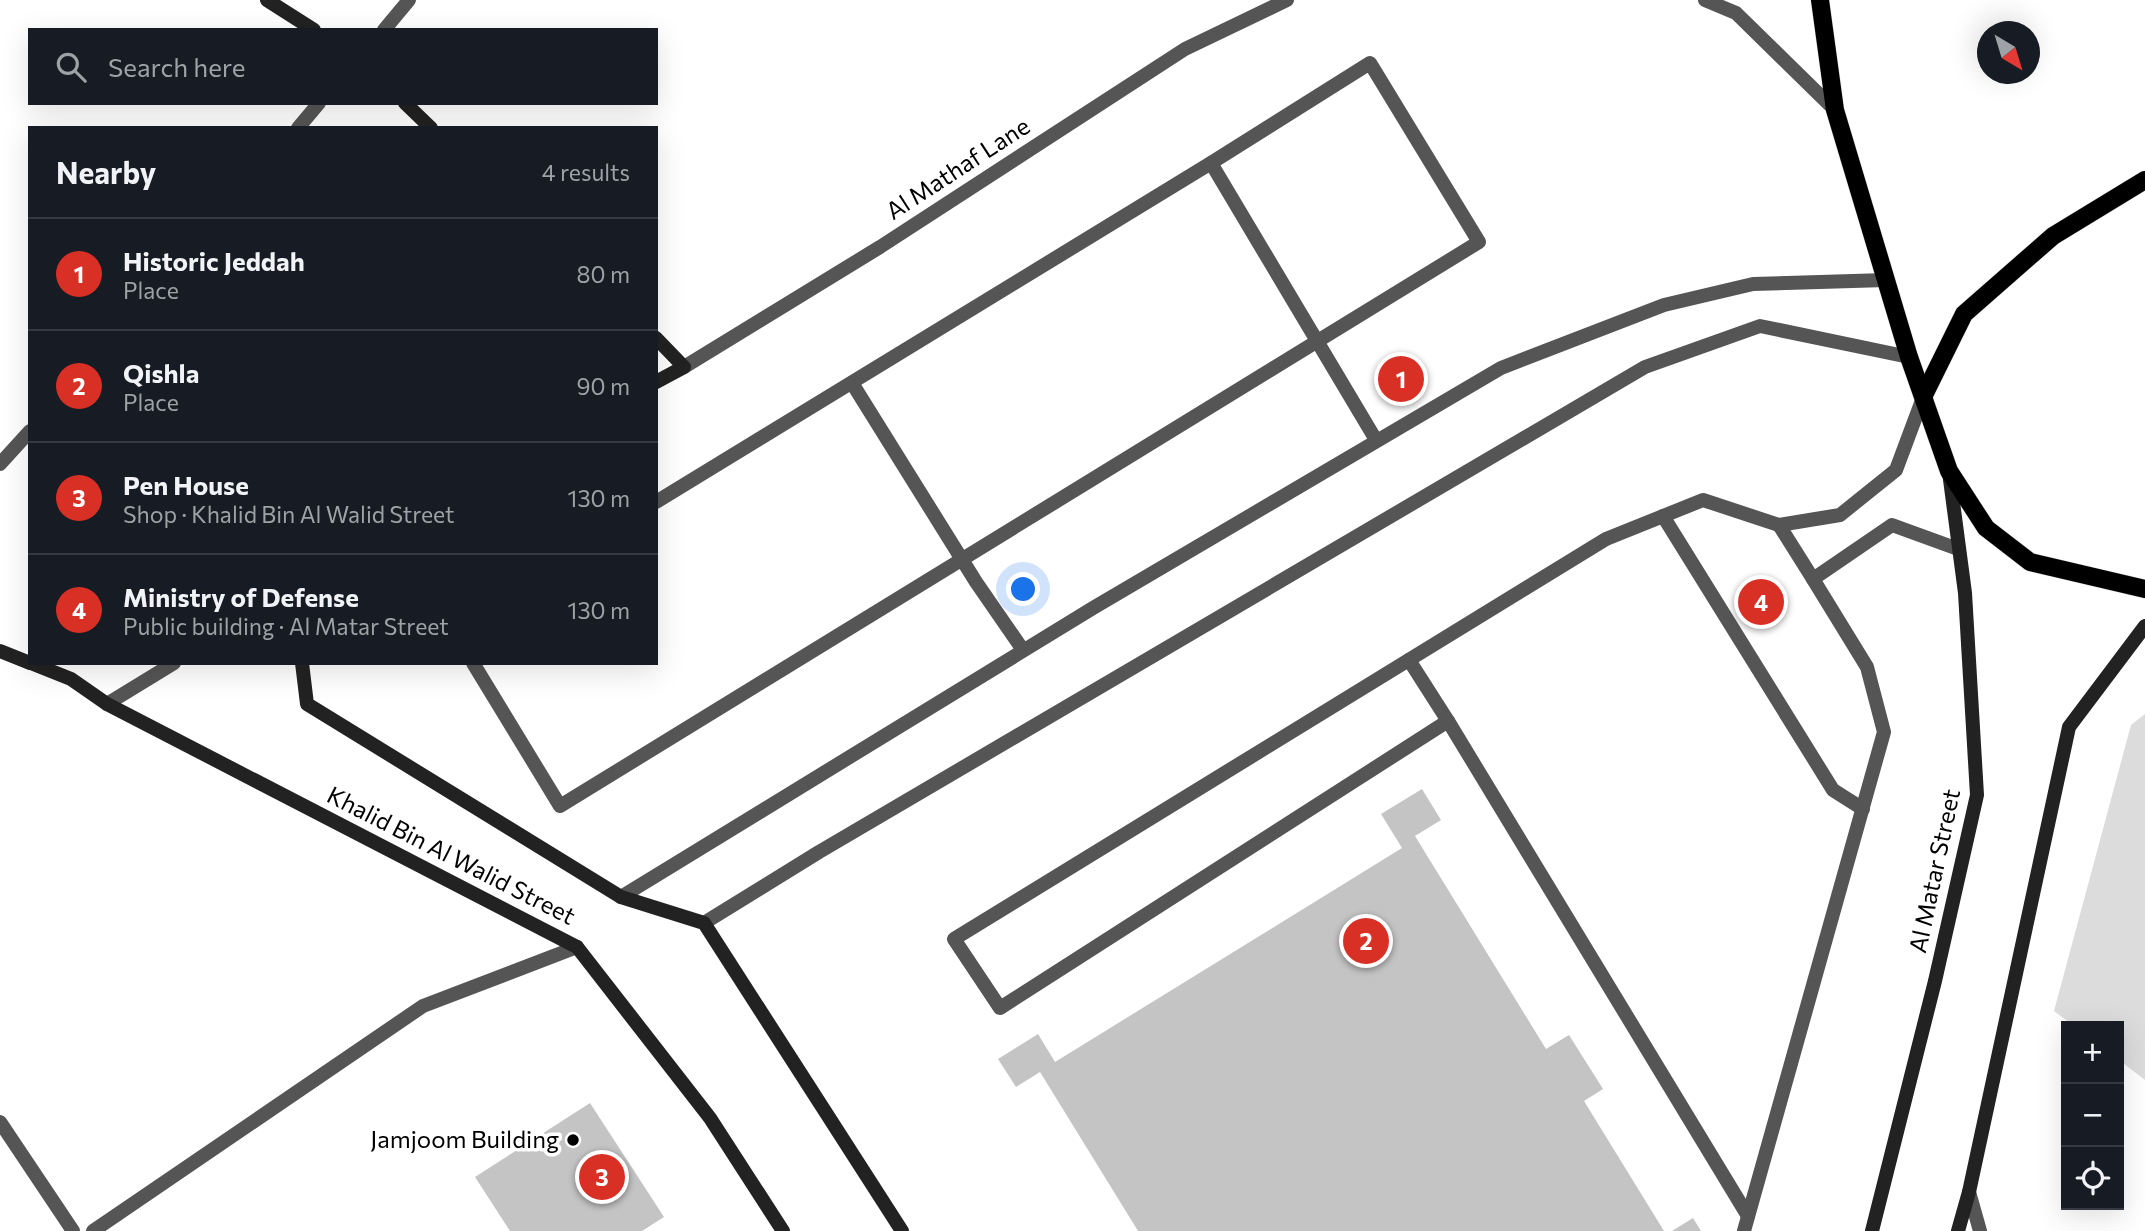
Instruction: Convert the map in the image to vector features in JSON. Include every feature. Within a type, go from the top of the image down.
[{"type":"main road","points":[[267,0],[311,28]]},
{"type":"main road","points":[[1820,0],[1835,110],[1909,357],[1949,471],[1986,528],[2030,562],[2145,589]]},
{"type":"main road","points":[[407,105],[429,126]]},
{"type":"main road","points":[[1924,395],[1964,314],[2053,236],[2145,180]]},
{"type":"main road","points":[[658,340],[684,367]]},
{"type":"main road","name":"Al Mathaf Lane","points":[[658,381],[684,367]]},
{"type":"main road","name":"Al Matar Street","points":[[1872,1231],[1935,981],[1977,795],[1965,593],[1949,471]]},
{"type":"main road","points":[[1958,1231],[1969,1192],[2069,727],[2145,626]]},
{"type":"main road","name":"Khalid Bin Al Walid Street","points":[[0,651],[28,662]]},
{"type":"main road","name":"Khalid Bin Al Walid Street","points":[[36,665],[71,679],[107,704],[577,947],[710,1118],[783,1231]]},
{"type":"main road","name":"Khalid Bin Al Walid Street","points":[[302,665],[307,704],[621,897],[704,923]]},
{"type":"main road","points":[[704,923],[902,1231]]},
{"type":"street","points":[[386,28],[409,0]]},
{"type":"street","name":"Al Mathaf Lane","points":[[684,367],[892,239],[1185,49],[1287,0]]},
{"type":"street","points":[[1705,0],[1736,13],[1835,110]]},
{"type":"street","points":[[474,665],[560,806],[1479,242],[1370,63],[658,501]]},
{"type":"street","points":[[300,126],[317,105]]},
{"type":"street","points":[[1211,163],[1376,440]]},
{"type":"street","points":[[621,897],[1023,650],[1500,368],[1664,305],[1753,284],[1886,280]]},
{"type":"street","points":[[704,923],[831,845],[1645,367],[1760,326],[1909,357]]},
{"type":"street","points":[[852,383],[962,560],[1023,650]]},
{"type":"street","points":[[1448,721],[1000,1008],[954,939],[1606,539],[1703,500],[1779,525],[1840,515],[1896,470],[1924,395]]},
{"type":"street","points":[[0,464],[28,433]]},
{"type":"street","points":[[1663,516],[1833,790],[1863,809]]},
{"type":"street","points":[[1744,1231],[1884,733],[1867,667],[1779,525]]},
{"type":"street","points":[[1813,579],[1892,525],[1958,548]]},
{"type":"street","points":[[1409,660],[1748,1216]]},
{"type":"street","points":[[107,704],[171,665]]},
{"type":"street","points":[[93,1231],[423,1006],[577,947]]},
{"type":"street","points":[[0,1122],[73,1231]]},
{"type":"street","points":[[1969,1192],[1980,1231]]},
{"type":"shaded area","points":[[2145,714],[2145,1080],[2124,1064],[2124,1021],[2067,1021],[2054,1011],[2131,725]]},
{"type":"building","points":[[1422,789],[1441,820],[1415,836],[1546,1049],[1569,1035],[1603,1089],[1584,1101],[1664,1231],[1138,1231],[1040,1072],[1016,1087],[998,1059],[1038,1034],[1055,1062],[1402,848],[1381,814]]},
{"type":"building","name":"Jamjoom Building","points":[[590,1103],[664,1217],[642,1231],[510,1231],[475,1177]]},
{"type":"building","points":[[1693,1218],[1701,1231],[1672,1231]]},
{"type":"place","name":"Historic Jeddah","points":[[1401,379]]},
{"type":"place","name":"Ministry of Defense","points":[[1761,602]]},
{"type":"place","name":"Qishla","points":[[1366,941]]},
{"type":"place","name":"Jamjoom Building","points":[[573,1140]]},
{"type":"place","name":"Pen House","points":[[602,1177]]}]
